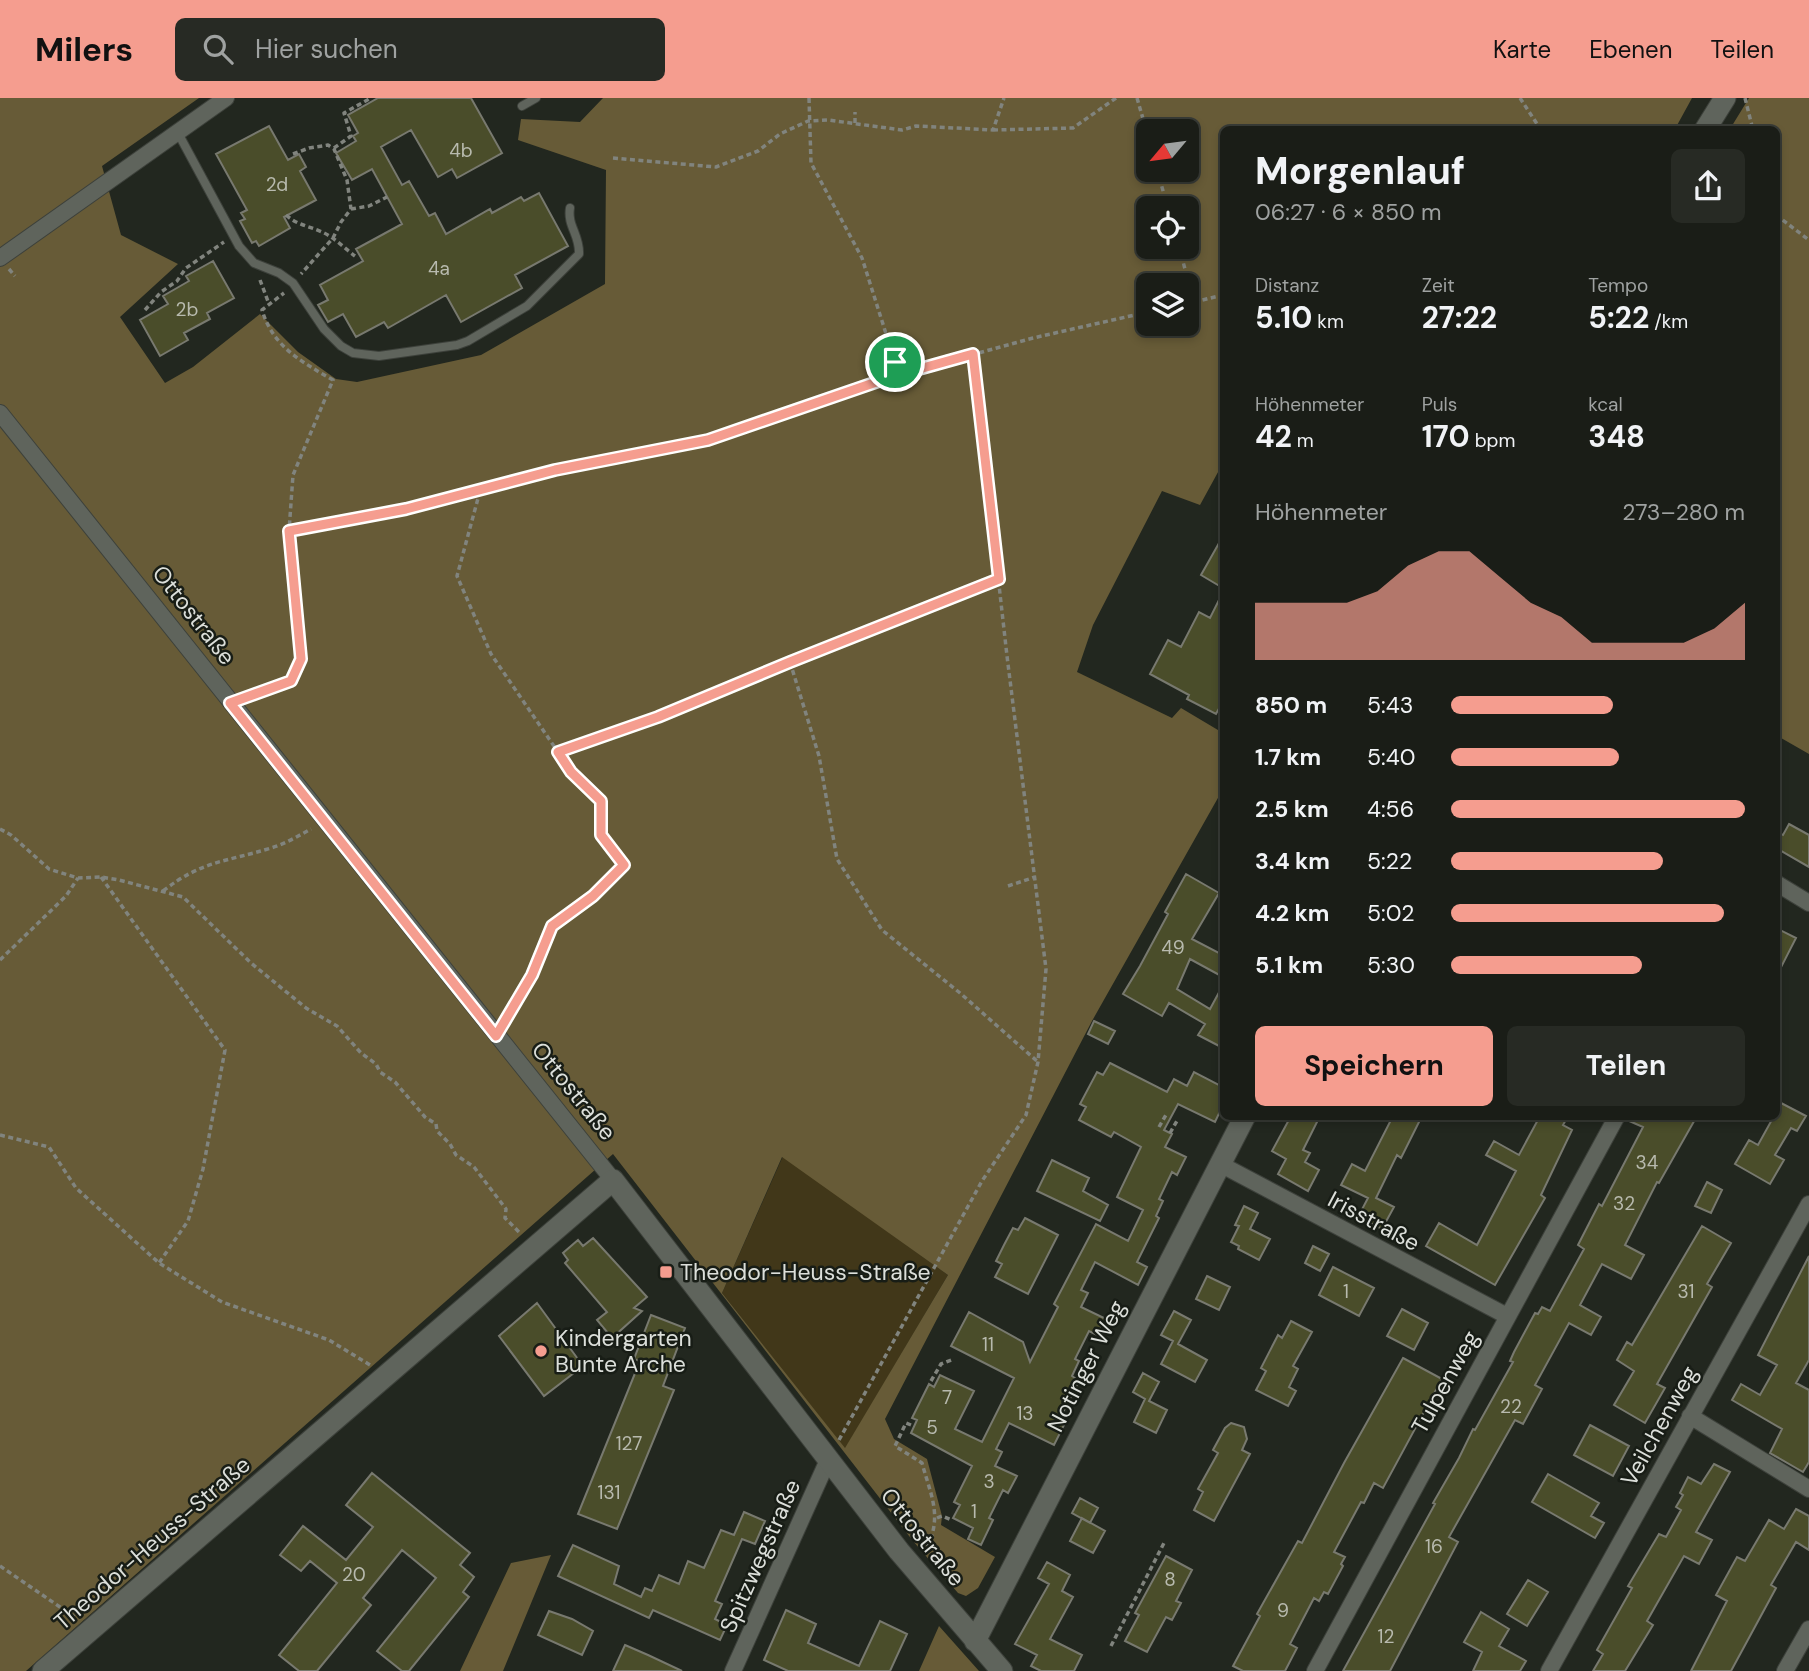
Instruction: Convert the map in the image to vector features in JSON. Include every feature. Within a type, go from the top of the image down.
[{"type":"street","points":[[0,258],[226,98]]},
{"type":"street","points":[[1708,126],[1725,98]]},
{"type":"street","name":"Ottostraße","points":[[0,413],[325,823],[833,1451],[912,1567],[1002,1671]]},
{"type":"street","points":[[1780,885],[1809,903]]},
{"type":"street","name":"Notinger Weg","points":[[975,1641],[1243,1120]]},
{"type":"street","name":"Tulpenweg","points":[[1315,1671],[1615,1120]]},
{"type":"street","name":"Irisstraße","points":[[1220,1164],[1507,1316]]},
{"type":"street","name":"Theodor-Heuss-Straße","points":[[43,1671],[613,1180]]},
{"type":"street","name":"Veilchenweg","points":[[1549,1671],[1809,1204]]},
{"type":"street","points":[[1690,1416],[1809,1489]]},
{"type":"street","name":"Spitzwegstraße","points":[[733,1671],[833,1451]]},
{"type":"street","points":[[1785,1671],[1809,1629]]},
{"type":"lane","points":[[522,106],[537,98]]},
{"type":"lane","points":[[178,132],[232,235],[254,262],[279,273],[293,283],[331,338],[353,354],[379,356],[457,345],[527,306],[579,254],[580,242],[568,218],[570,208]]},
{"type":"path","points":[[334,149],[351,136],[344,113],[371,98]]},
{"type":"path","points":[[809,98],[811,163],[862,258],[895,362],[891,377]]},
{"type":"path","points":[[993,130],[1004,98]]},
{"type":"path","points":[[613,158],[716,167],[758,151],[780,134],[808,121],[828,120],[902,130],[916,126],[993,130],[1073,128],[1116,98]]},
{"type":"path","points":[[1138,98],[1144,119]]},
{"type":"path","points":[[1520,98],[1538,126]]},
{"type":"path","points":[[1745,98],[1752,126]]},
{"type":"path","points":[[855,112],[855,123]]},
{"type":"path","points":[[293,154],[328,145],[334,149],[347,180],[351,209]]},
{"type":"path","points":[[230,703],[291,681],[301,659],[289,531],[293,475],[333,380],[294,356],[267,328],[262,310],[293,283],[333,238],[351,209],[369,206],[387,197]]},
{"type":"path","points":[[286,215],[295,223],[333,238],[355,256]]},
{"type":"path","points":[[1780,218],[1809,240]]},
{"type":"path","points":[[145,310],[161,292],[177,281],[186,268],[216,250],[232,235]]},
{"type":"path","points":[[254,262],[269,304]]},
{"type":"path","points":[[1199,301],[1220,296]]},
{"type":"path","points":[[289,531],[406,509],[555,470],[708,440],[891,377],[973,354],[1136,315]]},
{"type":"path","points":[[833,1451],[982,1181],[1026,1115],[1038,1062],[1046,969],[973,354]]},
{"type":"path","points":[[895,362],[912,371]]},
{"type":"path","points":[[480,490],[457,576],[491,654],[571,772],[601,801],[601,835],[624,865],[593,896],[552,926],[532,975],[496,1036]]},
{"type":"path","points":[[558,752],[658,717],[999,579]]},
{"type":"path","points":[[790,662],[819,755],[837,859],[882,930],[960,993],[1038,1062]]},
{"type":"path","points":[[163,891],[183,875],[208,864],[273,848],[325,823]]},
{"type":"path","points":[[0,829],[11,835],[48,869],[78,878],[101,877],[183,897],[251,963],[306,1008],[337,1026],[361,1053],[376,1064],[380,1072],[395,1082],[425,1116],[436,1124],[437,1131],[450,1144],[456,1155],[474,1167],[506,1209],[505,1218],[534,1248]]},
{"type":"path","points":[[101,877],[126,908],[225,1050],[203,1169],[188,1221],[159,1263]]},
{"type":"path","points":[[1008,886],[1034,877]]},
{"type":"path","points":[[0,960],[66,896],[78,878]]},
{"type":"path","points":[[1159,1127],[1167,1113]]},
{"type":"path","points":[[1170,1133],[1178,1119]]},
{"type":"path","points":[[0,1135],[49,1147],[76,1188],[159,1263],[222,1302],[328,1340],[387,1375]]},
{"type":"path","points":[[931,1381],[941,1364],[954,1359]]},
{"type":"path","points":[[911,1426],[906,1423],[895,1446],[922,1463],[937,1518],[933,1537],[922,1557],[912,1567]]},
{"type":"path","points":[[937,1518],[942,1516],[952,1520]]},
{"type":"path","points":[[1111,1646],[1164,1543]]},
{"type":"path","points":[[0,1566],[92,1629]]},
{"type":"shaded area","points":[[0,98],[199,98],[102,166],[121,235],[178,264],[120,317],[165,383],[193,367],[260,314],[298,352],[336,379],[357,382],[481,355],[605,284],[606,170],[518,140],[521,119],[580,122],[603,98],[1692,98],[1677,126],[1220,126],[1220,468],[1200,505],[1162,491],[1093,625],[1077,672],[1172,718],[1181,708],[1220,731],[1220,794],[1092,1021],[885,1419],[894,1439],[927,1459],[942,1516],[941,1525],[995,1557],[978,1588],[966,1596],[958,1593],[913,1541],[613,1154],[26,1671],[0,1671]],"holes":[[[782,1157],[948,1275],[845,1448],[722,1293]]]},
{"type":"shaded area","points":[[1749,98],[1809,98],[1809,754],[1780,737],[1780,126],[1732,126]]},
{"type":"shaded area","points":[[783,1156],[948,1275],[845,1449],[722,1293]]},
{"type":"shaded area","points":[[551,1555],[503,1671],[460,1671],[511,1563]]},
{"type":"shaded area","points":[[939,1626],[979,1671],[919,1671]]},
{"type":"building","points":[[378,98],[471,98],[502,153],[457,178],[452,169],[438,177],[411,130],[381,147],[402,185],[409,181],[429,216],[435,213],[446,234],[490,209],[492,213],[521,197],[524,201],[539,193],[568,246],[515,275],[522,288],[461,322],[446,295],[388,328],[384,322],[356,337],[343,314],[328,322],[318,305],[328,300],[320,285],[363,261],[356,249],[402,224],[372,169],[352,180],[336,153],[356,141],[353,136],[358,133],[348,115]]},
{"type":"building","points":[[269,126],[288,160],[299,154],[306,167],[300,171],[316,200],[284,217],[290,228],[259,246],[256,241],[252,243],[240,221],[245,219],[241,213],[247,210],[216,154]]},
{"type":"building","points":[[213,261],[234,298],[207,313],[210,319],[184,333],[188,340],[160,356],[140,320],[168,304],[163,296],[189,281],[186,276]]},
{"type":"building","points":[[1220,541],[1220,586],[1201,575]]},
{"type":"building","points":[[1220,598],[1220,707],[1216,714],[1187,699],[1189,695],[1150,674],[1168,640],[1181,647],[1199,612],[1210,618]]},
{"type":"building","points":[[1789,824],[1809,835],[1809,867],[1780,850],[1780,833],[1783,835]]},
{"type":"building","points":[[1186,874],[1219,893],[1192,939],[1220,953],[1220,975],[1190,959],[1177,989],[1210,1009],[1220,991],[1220,1046],[1198,1035],[1205,1024],[1169,1003],[1162,1016],[1123,994],[1168,914],[1165,912]]},
{"type":"building","points":[[1780,930],[1796,938],[1780,969]]},
{"type":"building","points":[[1094,1021],[1115,1031],[1108,1044],[1088,1034]]},
{"type":"building","points":[[1110,1063],[1167,1092],[1174,1079],[1187,1086],[1194,1072],[1220,1085],[1220,1111],[1215,1122],[1178,1104],[1164,1130],[1172,1134],[1165,1147],[1186,1157],[1177,1175],[1172,1172],[1159,1199],[1163,1201],[1156,1216],[1159,1218],[1137,1262],[1147,1267],[1138,1285],[1095,1262],[1081,1290],[1088,1293],[1081,1307],[1106,1319],[1097,1335],[1089,1331],[1075,1359],[1079,1361],[1072,1376],[1079,1381],[1058,1422],[1064,1425],[1054,1445],[1009,1423],[996,1449],[1002,1452],[995,1466],[1017,1476],[1008,1493],[1003,1490],[989,1518],[993,1520],[981,1545],[968,1539],[973,1528],[953,1518],[960,1505],[954,1502],[972,1466],[911,1433],[917,1420],[912,1418],[929,1384],[934,1387],[940,1375],[974,1391],[955,1429],[982,1442],[1014,1378],[951,1346],[969,1312],[1023,1342],[1030,1362],[1058,1307],[1054,1304],[1096,1224],[1128,1241],[1143,1210],[1117,1197],[1141,1147],[1114,1132],[1111,1137],[1079,1120],[1086,1107],[1080,1104],[1097,1072],[1103,1075]]},
{"type":"building","points":[[1781,1103],[1806,1116],[1797,1131],[1791,1128],[1775,1155],[1784,1160],[1770,1184],[1735,1164],[1749,1140],[1758,1145],[1772,1120],[1780,1120]]},
{"type":"building","points":[[1289,1120],[1318,1120],[1303,1150],[1310,1153],[1305,1162],[1319,1170],[1308,1191],[1278,1174],[1286,1159],[1272,1151]]},
{"type":"building","points":[[1391,1120],[1420,1120],[1401,1158],[1397,1155],[1376,1198],[1394,1207],[1382,1229],[1358,1217],[1368,1198],[1341,1185],[1352,1164],[1365,1171]]},
{"type":"building","points":[[1538,1120],[1566,1120],[1563,1125],[1572,1130],[1541,1195],[1545,1198],[1495,1285],[1426,1246],[1439,1223],[1477,1245],[1516,1171],[1486,1155],[1494,1141],[1519,1155]]},
{"type":"building","points":[[1627,1120],[1695,1120],[1659,1183],[1657,1182],[1625,1245],[1644,1255],[1631,1279],[1602,1264],[1580,1305],[1601,1317],[1591,1335],[1569,1323],[1535,1385],[1542,1389],[1523,1424],[1515,1420],[1449,1537],[1458,1542],[1390,1671],[1343,1671],[1473,1429],[1475,1430],[1513,1362],[1510,1361],[1514,1352],[1535,1313],[1538,1314],[1542,1307],[1550,1311],[1584,1249],[1578,1245],[1599,1204],[1602,1206],[1643,1127]]},
{"type":"building","points":[[1052,1160],[1089,1178],[1083,1191],[1108,1205],[1100,1221],[1037,1191]]},
{"type":"building","points":[[1707,1182],[1722,1190],[1711,1213],[1695,1206]]},
{"type":"building","points":[[1244,1206],[1258,1213],[1250,1229],[1270,1239],[1259,1260],[1238,1249],[1239,1246],[1231,1242]]},
{"type":"building","points":[[1025,1218],[1058,1235],[1028,1294],[995,1277],[1002,1264],[996,1261],[1004,1245],[1013,1228],[1018,1230]]},
{"type":"building","points":[[1702,1226],[1731,1243],[1707,1284],[1712,1287],[1657,1384],[1665,1388],[1645,1423],[1614,1405],[1634,1371],[1617,1360],[1627,1342],[1632,1345]]},
{"type":"building","points":[[593,1238],[647,1297],[634,1308],[642,1311],[612,1338],[597,1320],[607,1312],[565,1263],[568,1260],[563,1253],[578,1240],[583,1246]]},
{"type":"building","points":[[1313,1246],[1329,1254],[1320,1271],[1305,1263]]},
{"type":"building","points":[[1809,1256],[1809,1360],[1796,1383],[1809,1390],[1809,1462],[1803,1472],[1770,1453],[1782,1429],[1732,1400],[1741,1384],[1760,1395],[1777,1365],[1758,1355]]},
{"type":"building","points":[[1333,1267],[1374,1288],[1359,1316],[1319,1295]]},
{"type":"building","points":[[1207,1276],[1230,1287],[1219,1310],[1196,1299]]},
{"type":"building","name":"Kindergarten Bunte Arche","points":[[537,1303],[583,1366],[544,1396],[499,1336]]},
{"type":"building","points":[[1402,1309],[1428,1323],[1414,1350],[1387,1336]]},
{"type":"building","points":[[1174,1311],[1191,1320],[1178,1344],[1207,1360],[1195,1382],[1161,1364],[1173,1341],[1161,1335]]},
{"type":"building","points":[[651,1315],[685,1328],[663,1386],[674,1390],[617,1529],[578,1514],[640,1361],[634,1359]]},
{"type":"building","points":[[1291,1321],[1312,1332],[1293,1366],[1298,1369],[1289,1387],[1296,1391],[1288,1406],[1256,1390],[1266,1371],[1261,1368],[1278,1335],[1282,1338]]},
{"type":"building","points":[[1403,1358],[1442,1379],[1383,1488],[1374,1483],[1334,1552],[1345,1557],[1328,1594],[1324,1592],[1319,1601],[1314,1598],[1290,1644],[1297,1648],[1285,1671],[1243,1671],[1233,1666],[1260,1616],[1257,1614],[1298,1541],[1302,1543]]},
{"type":"building","points":[[1143,1373],[1159,1382],[1149,1401],[1167,1410],[1156,1433],[1134,1422],[1145,1399],[1133,1392]]},
{"type":"building","points":[[1231,1423],[1244,1427],[1247,1439],[1242,1450],[1250,1454],[1214,1521],[1194,1510],[1203,1492],[1198,1489],[1218,1453],[1213,1450],[1225,1428]]},
{"type":"building","points":[[1590,1425],[1629,1446],[1613,1476],[1574,1455]]},
{"type":"building","points":[[1714,1464],[1730,1472],[1696,1532],[1712,1540],[1699,1564],[1684,1556],[1647,1621],[1653,1625],[1625,1671],[1593,1671],[1603,1654],[1597,1650],[1632,1588],[1628,1586],[1659,1534],[1666,1537],[1681,1510],[1676,1507],[1688,1477],[1701,1484]]},
{"type":"building","points":[[372,1473],[470,1553],[460,1565],[474,1577],[463,1592],[469,1597],[409,1671],[402,1671],[377,1651],[436,1578],[402,1550],[363,1598],[371,1605],[317,1671],[299,1671],[279,1655],[337,1583],[310,1561],[301,1571],[280,1555],[303,1526],[346,1560],[373,1527],[346,1505]]},
{"type":"building","points":[[1548,1474],[1599,1503],[1591,1516],[1604,1523],[1595,1538],[1532,1502]]},
{"type":"building","points":[[1080,1498],[1098,1508],[1090,1523],[1072,1513]]},
{"type":"building","points":[[1796,1509],[1809,1516],[1809,1550],[1796,1542],[1771,1585],[1776,1588],[1731,1671],[1691,1671],[1727,1601],[1716,1595],[1737,1557],[1745,1561],[1769,1520],[1784,1529]]},
{"type":"building","points":[[744,1512],[765,1521],[755,1544],[742,1539],[715,1601],[722,1604],[715,1619],[727,1625],[720,1640],[653,1610],[649,1618],[558,1576],[573,1545],[619,1566],[614,1584],[641,1597],[645,1588],[652,1591],[659,1575],[679,1584],[688,1561],[704,1568],[721,1530],[734,1535]]},
{"type":"building","points":[[1082,1518],[1105,1531],[1093,1553],[1070,1541]]},
{"type":"building","points":[[1166,1556],[1192,1570],[1176,1601],[1181,1603],[1172,1620],[1166,1617],[1147,1652],[1125,1641],[1139,1615],[1135,1613]]},
{"type":"building","points":[[1047,1562],[1070,1575],[1062,1591],[1073,1597],[1050,1639],[1082,1655],[1074,1671],[1041,1671],[1031,1666],[1037,1655],[1015,1644],[1049,1584],[1038,1578]]},
{"type":"building","points":[[1528,1580],[1548,1592],[1527,1626],[1507,1614]]},
{"type":"building","points":[[786,1610],[816,1624],[808,1643],[859,1666],[880,1621],[907,1634],[890,1671],[788,1671],[764,1660]]},
{"type":"building","points":[[549,1611],[572,1619],[593,1631],[582,1655],[538,1635]]},
{"type":"building","points":[[1481,1612],[1509,1629],[1499,1646],[1526,1661],[1520,1671],[1473,1671],[1482,1652],[1464,1642]]},
{"type":"building","points":[[625,1645],[648,1655],[682,1671],[613,1671]]},
{"type":"place","name":"Theodor-Heuss-Straße","points":[[666,1272]]},
{"type":"place","name":"Kindergarten Bunte Arche","points":[[541,1351]]},
{"type":"route","points":[[973,354],[999,579],[658,717],[558,752],[571,772],[601,801],[601,835],[624,865],[593,896],[552,926],[532,975],[496,1036],[230,703],[291,681],[301,659],[289,531],[406,509],[555,470],[708,440],[891,377],[895,362],[912,371],[973,354]]}]
